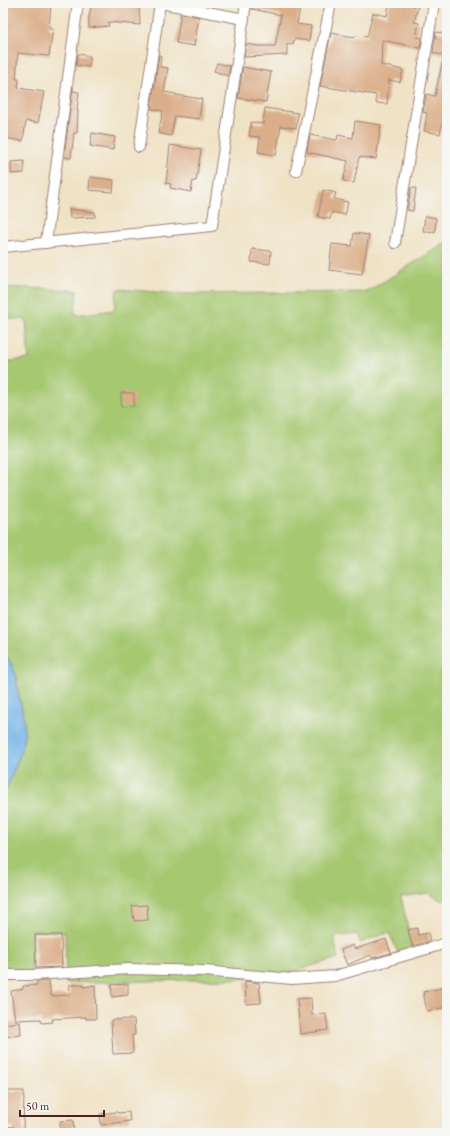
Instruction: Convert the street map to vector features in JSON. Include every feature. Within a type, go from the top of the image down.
[{"type":"street","points":[[46,243],[78,3]]},
{"type":"street","points":[[140,147],[161,3],[244,19]]},
{"type":"street","points":[[3,247],[212,226],[246,3]]},
{"type":"street","points":[[296,171],[331,3]]},
{"type":"street","points":[[395,243],[434,3]]},
{"type":"street","points":[[3,974],[34,975],[129,969],[204,971],[292,979],[335,976],[447,943]]},
{"type":"green space","points":[[447,242],[447,900],[442,901],[428,893],[401,897],[413,950],[398,953],[389,932],[360,943],[357,934],[334,937],[338,958],[271,978],[66,983],[65,932],[32,931],[31,977],[3,976],[3,797],[20,755],[22,707],[18,692],[17,678],[11,663],[3,651],[3,362],[29,359],[26,320],[3,318],[3,287],[77,290],[75,315],[114,310],[117,289],[184,294],[367,292]]},
{"type":"water","points":[[3,651],[11,663],[17,678],[18,692],[24,720],[24,737],[20,755],[3,797]]},
{"type":"building","points":[[3,3],[51,3],[49,29],[53,29],[49,56],[18,53],[16,79],[19,79],[18,88],[44,92],[38,123],[26,121],[23,141],[3,138]]},
{"type":"building","points":[[92,3],[139,3],[140,25],[108,22],[109,26],[89,28],[89,16]]},
{"type":"building","points":[[252,3],[301,3],[297,24],[311,26],[309,41],[294,39],[293,45],[287,44],[287,55],[244,57],[246,44],[275,46],[281,15],[252,9]]},
{"type":"building","points":[[389,3],[399,3],[418,7],[414,22],[419,23],[416,37],[422,38],[420,48],[382,40],[381,65],[403,70],[400,82],[389,80],[387,104],[376,103],[376,95],[320,86],[331,33],[354,37],[367,37],[373,13],[387,16]]},
{"type":"building","points":[[181,13],[199,17],[194,46],[176,43]]},
{"type":"building","points":[[436,32],[447,34],[447,56],[433,53]]},
{"type":"building","points":[[78,54],[90,56],[89,67],[76,65]]},
{"type":"building","points":[[159,55],[161,56],[160,67],[168,68],[164,92],[202,99],[199,119],[175,116],[171,136],[158,133],[163,111],[151,109]]},
{"type":"building","points":[[443,59],[447,60],[447,117],[444,116],[440,134],[424,131],[427,113],[423,112],[426,94],[435,96]]},
{"type":"building","points":[[217,63],[230,66],[228,76],[214,71]]},
{"type":"building","points":[[243,67],[271,72],[266,102],[238,98]]},
{"type":"building","points":[[73,86],[73,91],[79,92],[77,133],[74,133],[71,158],[64,157]]},
{"type":"building","points":[[265,108],[298,113],[296,128],[281,126],[276,155],[258,152],[260,137],[249,136],[251,122],[263,124]]},
{"type":"building","points":[[355,121],[381,125],[376,159],[359,157],[354,183],[343,181],[348,161],[307,152],[310,135],[337,140],[338,135],[353,138]]},
{"type":"building","points":[[92,133],[115,137],[113,150],[90,146]]},
{"type":"building","points":[[170,145],[201,150],[196,181],[193,181],[191,192],[170,188],[171,184],[166,183]]},
{"type":"building","points":[[24,161],[24,173],[11,174],[11,162]]},
{"type":"building","points":[[90,177],[114,180],[113,192],[89,190]]},
{"type":"building","points":[[411,188],[416,188],[413,211],[407,210]]},
{"type":"building","points":[[323,190],[336,193],[334,199],[348,202],[345,215],[332,212],[330,219],[318,217]]},
{"type":"building","points":[[69,209],[95,212],[95,217],[70,218]]},
{"type":"building","points":[[425,216],[436,218],[435,232],[423,231]]},
{"type":"building","points":[[354,233],[369,235],[362,274],[329,270],[332,244],[352,246]]},
{"type":"building","points":[[252,249],[271,251],[270,264],[251,262]]},
{"type":"building","points":[[121,393],[134,393],[134,406],[121,407]]},
{"type":"building","points":[[147,905],[148,920],[134,921],[132,906]]},
{"type":"building","points":[[417,928],[418,935],[428,933],[430,941],[412,946],[408,930]]},
{"type":"building","points":[[35,935],[61,935],[62,967],[36,968]]},
{"type":"building","points":[[386,939],[391,953],[372,958],[370,955],[347,965],[341,950],[353,945],[355,949]]},
{"type":"building","points":[[37,981],[49,981],[51,996],[70,995],[69,985],[83,985],[83,987],[95,985],[96,1019],[86,1019],[86,1017],[52,1019],[53,1022],[42,1023],[41,1019],[15,1020],[11,991],[23,989],[23,986],[37,985]]},
{"type":"building","points":[[245,981],[259,983],[261,1003],[246,1004]]},
{"type":"building","points":[[128,984],[128,995],[112,997],[111,985]]},
{"type":"building","points":[[447,987],[447,1007],[427,1011],[423,992]]},
{"type":"building","points":[[311,998],[312,1015],[326,1014],[328,1030],[300,1034],[297,999]]},
{"type":"building","points":[[134,1019],[135,1035],[132,1035],[133,1053],[113,1054],[111,1020]]},
{"type":"building","points":[[20,1022],[21,1035],[3,1037],[3,1024]]},
{"type":"building","points":[[7,1091],[24,1091],[23,1133],[14,1133],[14,1127],[3,1126],[3,1095],[7,1095]]},
{"type":"building","points":[[129,1112],[130,1121],[101,1125],[100,1114]]},
{"type":"building","points":[[73,1120],[74,1132],[60,1133],[60,1121]]}]
